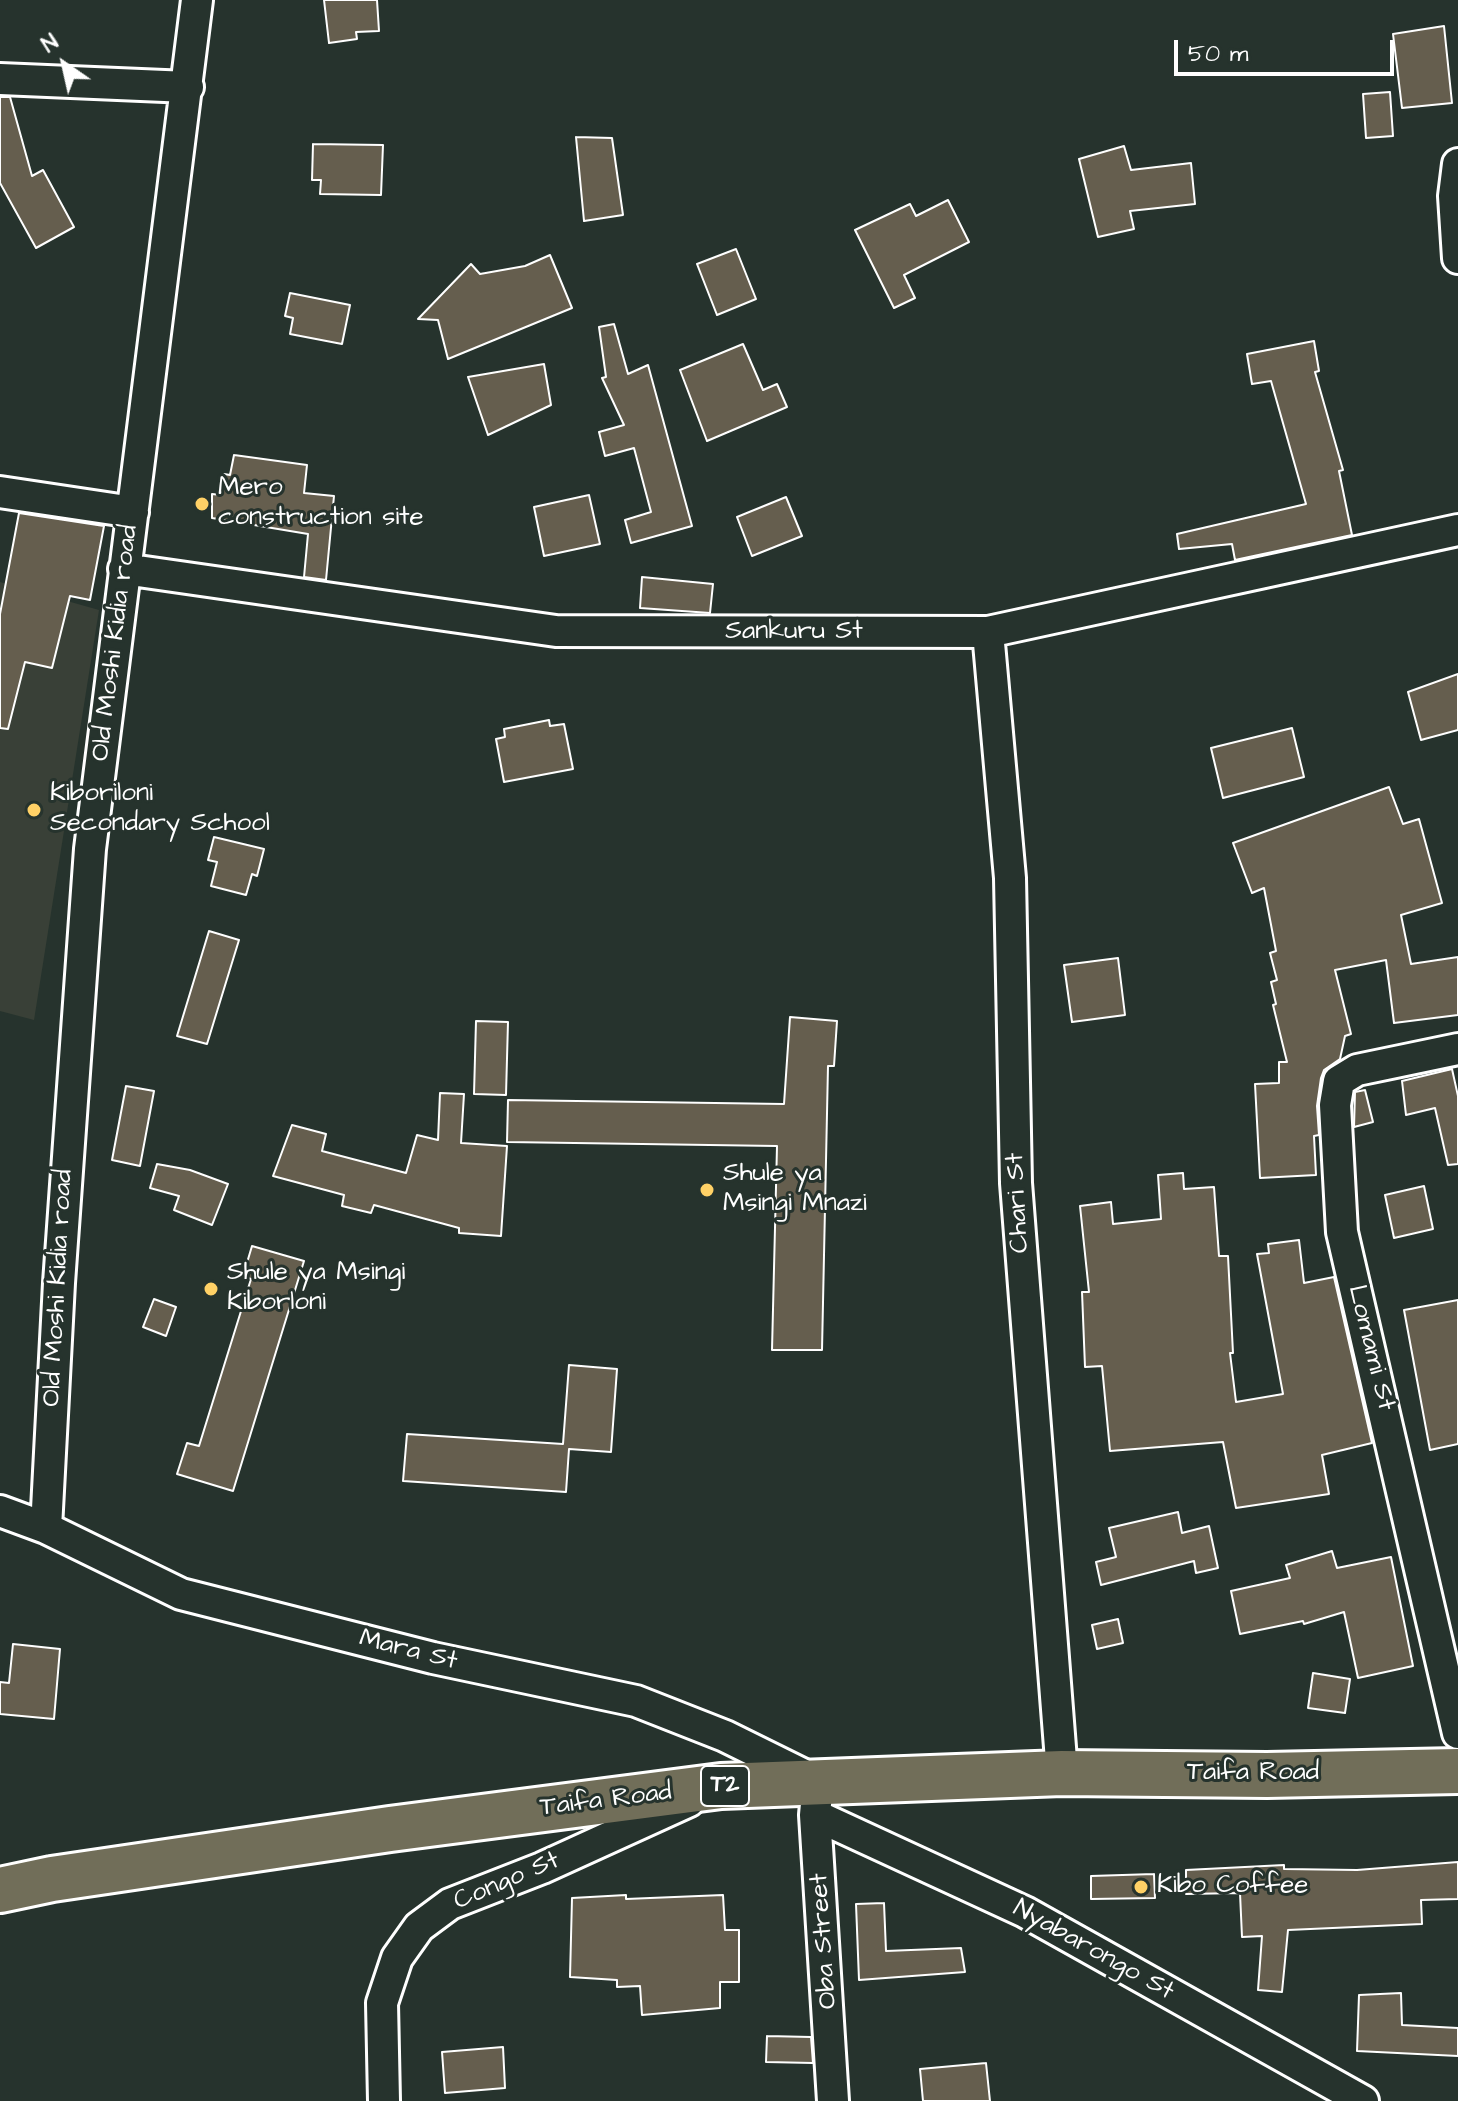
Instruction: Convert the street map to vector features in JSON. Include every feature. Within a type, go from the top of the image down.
[{"type":"highway","name":"Taifa Road","points":[[0,1890],[52,1879],[359,1833],[721,1786],[817,1798],[1062,1773],[1267,1775],[1458,1771]]},
{"type":"street","name":"Old Moshi Kidia road","points":[[46,1528],[59,1283],[84,925],[124,569],[197,0]]},
{"type":"street","points":[[0,79],[188,87]]},
{"type":"street","points":[[1458,164],[1454,196],[1458,258]]},
{"type":"street","points":[[0,492],[133,512]]},
{"type":"street","name":"Sankuru St","points":[[124,569],[556,631],[988,632],[1458,530]]},
{"type":"street","name":"Chari St","points":[[988,632],[1010,878],[1016,1183],[1062,1773]]},
{"type":"street","name":"Lomami St","points":[[1458,1049],[1357,1070],[1339,1081],[1335,1105],[1342,1232],[1458,1733]]},
{"type":"street","name":"Mara St","points":[[0,1511],[46,1528],[181,1594],[433,1658],[636,1701],[725,1736],[817,1798]]},
{"type":"street","name":"Congo St","points":[[384,2101],[382,2003],[397,1958],[419,1927],[450,1904],[542,1868],[721,1786]]},
{"type":"street","name":"Oba Street","points":[[817,1798],[833,2101]]},
{"type":"street","name":"Nyabarongo St","points":[[817,1798],[1363,2101]]},
{"type":"shaded area","name":"Kiboriloni Secondary School","points":[[0,582],[99,610],[34,1020],[0,1011]]},
{"type":"building","points":[[324,0],[377,0],[379,31],[356,32],[357,39],[329,43]]},
{"type":"building","points":[[1444,26],[1452,103],[1402,108],[1393,34]]},
{"type":"building","points":[[1390,92],[1393,136],[1366,138],[1363,94]]},
{"type":"building","points":[[0,97],[10,97],[32,176],[43,170],[74,227],[36,248],[0,183]]},
{"type":"building","points":[[576,137],[612,138],[623,215],[584,221]]},
{"type":"building","points":[[313,144],[383,145],[381,195],[320,194],[321,180],[312,180]]},
{"type":"building","points":[[1124,146],[1131,170],[1191,163],[1195,204],[1130,211],[1134,229],[1098,237],[1079,159]]},
{"type":"building","points":[[948,200],[969,242],[904,275],[915,298],[894,308],[855,230],[910,204],[916,216]]},
{"type":"building","points":[[736,249],[756,299],[717,315],[697,264]]},
{"type":"building","points":[[550,255],[572,308],[448,359],[438,320],[418,319],[471,264],[480,274],[525,266]]},
{"type":"building","points":[[290,293],[350,305],[342,344],[290,334],[293,318],[285,316]]},
{"type":"building","points":[[614,324],[628,374],[648,365],[692,526],[631,543],[625,520],[651,512],[634,448],[605,456],[599,432],[624,425],[602,378],[606,377],[599,327]]},
{"type":"building","points":[[1314,341],[1319,371],[1315,372],[1343,470],[1339,471],[1352,535],[1235,560],[1232,544],[1179,549],[1177,534],[1306,504],[1271,381],[1252,384],[1247,354]]},
{"type":"building","points":[[743,344],[763,390],[777,384],[787,407],[707,441],[680,370]]},
{"type":"building","points":[[544,364],[551,405],[488,435],[468,377]]},
{"type":"building","points":[[234,455],[307,465],[304,493],[334,496],[326,580],[304,577],[308,534],[212,518],[212,494],[221,495],[224,474],[230,475]]},
{"type":"building","points":[[589,495],[600,544],[544,556],[534,507]]},
{"type":"building","points":[[786,497],[802,536],[752,556],[737,517]]},
{"type":"building","points":[[19,513],[104,526],[90,600],[70,596],[52,668],[25,662],[8,729],[0,728],[0,614]]},
{"type":"building","points":[[642,577],[713,584],[710,613],[640,608]]},
{"type":"building","points":[[1458,674],[1458,730],[1421,740],[1408,692]]},
{"type":"building","points":[[549,720],[550,726],[564,724],[573,769],[504,782],[496,739],[505,737],[504,729]]},
{"type":"building","points":[[1292,728],[1304,777],[1223,798],[1211,748]]},
{"type":"building","points":[[1389,787],[1403,824],[1419,819],[1442,903],[1401,915],[1411,964],[1458,957],[1458,1015],[1394,1023],[1386,960],[1335,970],[1351,1034],[1345,1036],[1340,1059],[1324,1070],[1321,1078],[1317,1106],[1319,1135],[1314,1136],[1316,1175],[1260,1178],[1255,1084],[1279,1083],[1279,1062],[1287,1062],[1273,1005],[1276,1004],[1271,982],[1277,980],[1270,953],[1276,951],[1264,888],[1252,893],[1233,843]]},
{"type":"building","points":[[214,837],[264,849],[257,876],[252,874],[246,895],[211,886],[217,862],[208,860]]},
{"type":"building","points":[[209,931],[239,940],[207,1044],[177,1036]]},
{"type":"building","points":[[1118,958],[1125,1015],[1072,1022],[1064,965]]},
{"type":"building","points":[[790,1017],[837,1021],[834,1066],[828,1066],[822,1350],[772,1350],[777,1146],[507,1142],[508,1100],[784,1104]]},
{"type":"building","points":[[476,1021],[508,1022],[506,1095],[474,1094]]},
{"type":"building","points":[[1452,1069],[1458,1096],[1458,1164],[1448,1165],[1435,1108],[1406,1115],[1402,1081]]},
{"type":"building","points":[[126,1086],[154,1091],[140,1166],[112,1160]]},
{"type":"building","points":[[1365,1090],[1373,1122],[1354,1127],[1355,1092]]},
{"type":"building","points":[[440,1093],[464,1094],[461,1143],[507,1146],[501,1236],[459,1233],[459,1228],[374,1205],[371,1213],[342,1206],[344,1195],[273,1176],[292,1125],[326,1134],[322,1151],[406,1173],[417,1135],[438,1140]]},
{"type":"building","points":[[157,1164],[190,1170],[228,1184],[212,1225],[174,1210],[179,1196],[150,1188]]},
{"type":"building","points":[[1183,1173],[1184,1189],[1214,1187],[1219,1256],[1228,1256],[1233,1353],[1230,1353],[1236,1402],[1283,1394],[1257,1254],[1269,1253],[1268,1244],[1299,1240],[1304,1283],[1334,1277],[1372,1443],[1322,1455],[1329,1494],[1236,1508],[1223,1442],[1110,1451],[1102,1366],[1085,1367],[1082,1292],[1089,1292],[1080,1206],[1111,1202],[1113,1224],[1161,1219],[1158,1175]]},
{"type":"building","points":[[1424,1186],[1433,1229],[1394,1238],[1385,1195]]},
{"type":"building","points":[[252,1246],[304,1261],[233,1491],[177,1474],[187,1443],[199,1446],[251,1279],[243,1276]]},
{"type":"building","points":[[154,1299],[176,1307],[166,1336],[143,1327]]},
{"type":"building","points":[[1458,1300],[1458,1444],[1430,1450],[1404,1310]]},
{"type":"building","points":[[569,1365],[617,1369],[611,1452],[569,1449],[566,1492],[403,1481],[407,1434],[563,1444]]},
{"type":"building","points":[[1178,1512],[1182,1533],[1209,1526],[1218,1568],[1196,1573],[1194,1561],[1101,1585],[1096,1562],[1116,1557],[1109,1528]]},
{"type":"building","points":[[1332,1551],[1337,1568],[1391,1557],[1413,1666],[1358,1678],[1344,1612],[1304,1624],[1303,1621],[1240,1634],[1231,1591],[1290,1578],[1286,1565]]},
{"type":"building","points":[[1118,1619],[1123,1643],[1097,1649],[1092,1625]]},
{"type":"building","points":[[13,1644],[60,1649],[54,1719],[0,1714],[0,1682],[9,1683]]},
{"type":"building","points":[[1313,1673],[1350,1679],[1345,1713],[1308,1708]]},
{"type":"building","points":[[1458,1862],[1458,1899],[1421,1900],[1422,1924],[1288,1930],[1282,1992],[1258,1990],[1262,1936],[1242,1937],[1240,1893],[1186,1894],[1186,1870],[1284,1865],[1284,1869],[1357,1870]]},
{"type":"building","points":[[1154,1874],[1155,1898],[1091,1899],[1091,1876]]},
{"type":"building","points":[[626,1895],[626,1899],[723,1895],[725,1930],[739,1930],[739,1982],[720,1982],[720,2008],[642,2015],[640,1986],[617,1987],[617,1980],[570,1977],[572,1898]]},
{"type":"building","points":[[884,1903],[886,1951],[961,1948],[965,1972],[859,1980],[856,1904]]},
{"type":"building","points":[[1401,1993],[1402,2025],[1458,2028],[1458,2056],[1357,2051],[1359,1995]]},
{"type":"building","points":[[767,2036],[811,2037],[813,2063],[766,2062]]},
{"type":"building","points":[[503,2047],[505,2088],[445,2093],[442,2052]]},
{"type":"building","points":[[986,2063],[990,2101],[923,2101],[920,2069]]},
{"type":"place","name":"Mero construction site","points":[[202,504]]},
{"type":"place","name":"Kiboriloni Secondary School","points":[[34,810]]},
{"type":"place","name":"Shule ya Msingi Mnazi","points":[[707,1190]]},
{"type":"place","name":"Shule ya Msingi Kiborloni","points":[[211,1289]]},
{"type":"place","name":"Kibo Coffee","points":[[1141,1887]]}]
